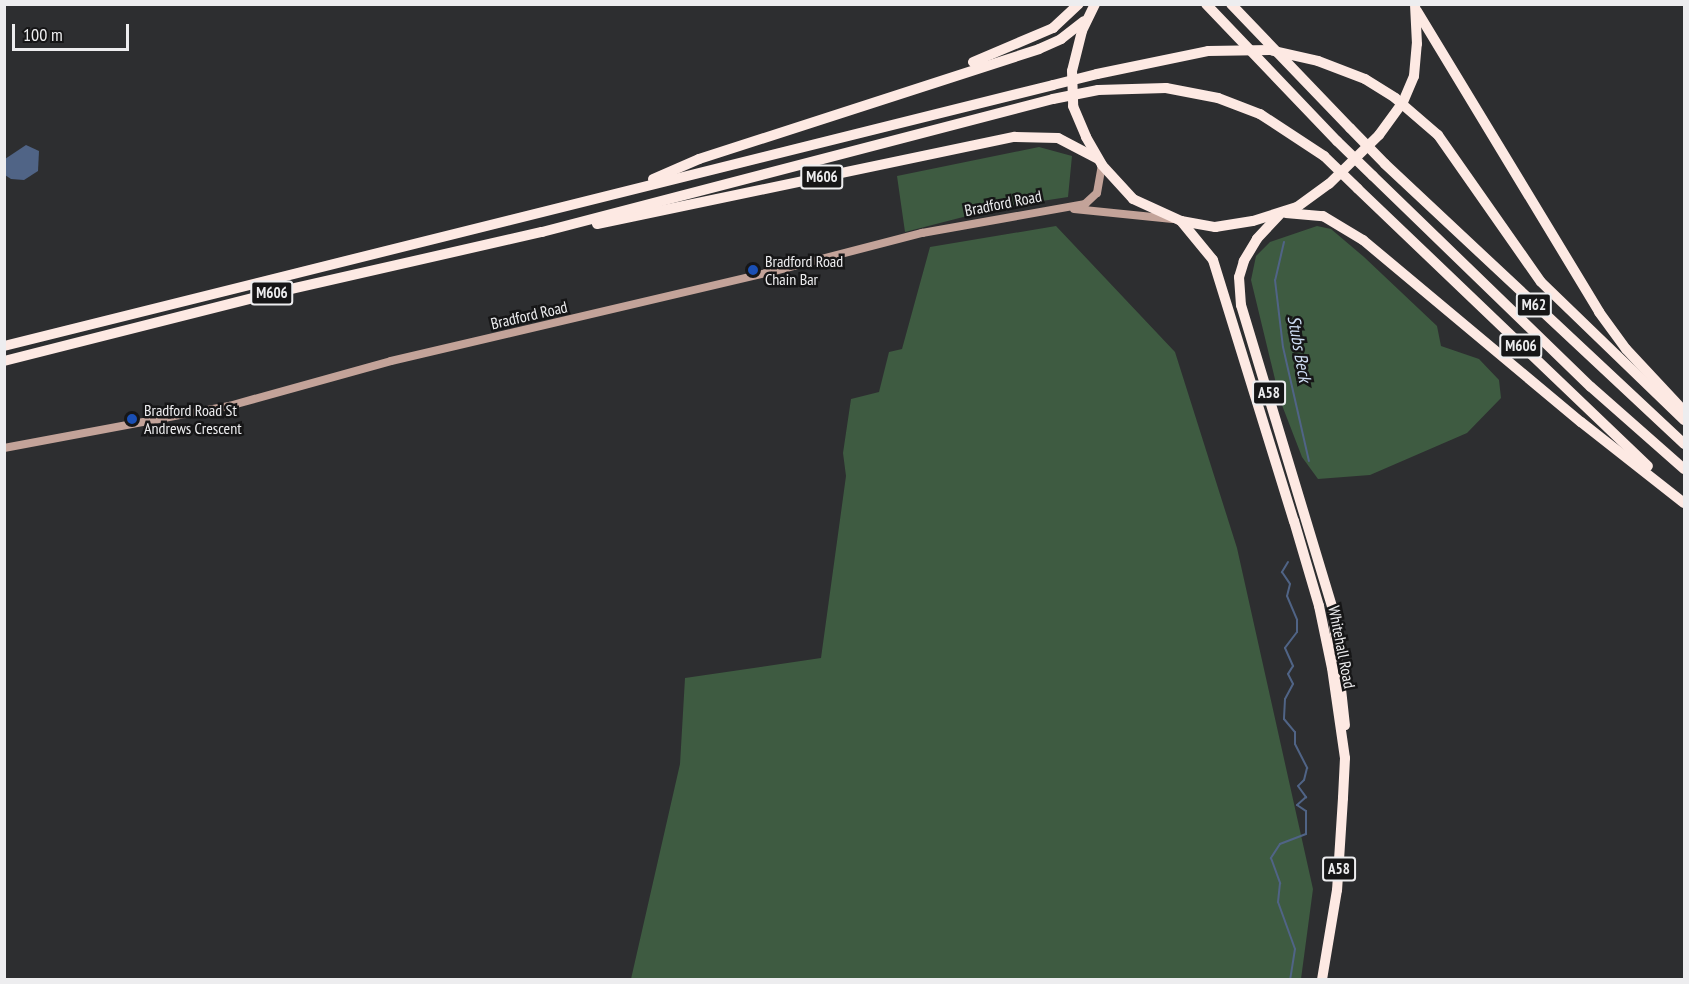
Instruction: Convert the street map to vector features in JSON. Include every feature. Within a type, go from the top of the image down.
[{"type":"highway","points":[[935,81],[1053,28],[1079,4]]},
{"type":"highway","name":"M62","points":[[1206,4],[1337,141],[1591,387],[1684,469]]},
{"type":"highway","name":"M62","points":[[1231,4],[1385,164],[1684,444]]},
{"type":"highway","points":[[1282,214],[1329,184],[1392,120],[1410,88],[1417,63],[1416,7]]},
{"type":"highway","points":[[1416,7],[1599,312],[1626,349],[1684,411]]},
{"type":"highway","points":[[1093,8],[1075,53],[1071,89],[1078,121],[1100,162],[1133,199],[1178,220],[1227,226],[1282,214],[1323,216],[1363,240],[1581,422],[1684,502]]},
{"type":"highway","name":"M606","points":[[627,191],[699,159],[1049,45],[1093,8]]},
{"type":"highway","name":"M606","points":[[4,346],[1097,74],[1208,51],[1270,50],[1318,61],[1365,79],[1395,98],[1438,135],[1541,282],[1684,420]]},
{"type":"highway","name":"M606","points":[[4,361],[260,296],[542,232],[1053,99],[1098,90],[1166,88],[1218,98],[1260,114],[1324,156],[1684,502]]},
{"type":"highway","name":"M606","points":[[542,232],[631,219],[1015,137],[1058,138],[1100,162]]},
{"type":"highway","name":"A58","points":[[1282,214],[1257,239],[1244,261],[1240,297],[1332,606],[1346,715],[1344,758]]},
{"type":"highway","name":"Whitehall Road","points":[[1178,220],[1213,260],[1319,606],[1344,758],[1337,890],[1322,980]]},
{"type":"street","name":"Bradford Road","points":[[4,448],[229,406],[391,361],[775,272],[922,233],[1084,204],[1094,198],[1100,186],[1100,162]]},
{"type":"street","name":"Bradford Road","points":[[1061,208],[1178,220]]},
{"type":"green space","points":[[1039,147],[1072,156],[1068,197],[1002,207],[905,232],[897,176]]},
{"type":"green space","points":[[1056,226],[1175,352],[1237,548],[1313,889],[1301,979],[631,979],[680,764],[685,678],[821,658],[846,476],[843,453],[851,399],[879,392],[889,352],[902,349],[930,247]]},
{"type":"green space","points":[[1317,226],[1331,229],[1437,326],[1441,346],[1479,359],[1499,380],[1501,398],[1467,433],[1370,475],[1318,479],[1302,457],[1280,400],[1251,280],[1256,256],[1270,242]]},
{"type":"water","points":[[26,145],[39,151],[38,171],[24,180],[11,179],[5,175],[5,159]]},
{"type":"waterway","name":"Stubs Beck","points":[[1284,242],[1275,280],[1283,347],[1309,461]]},
{"type":"waterway","name":"Stubs Beck","points":[[1288,562],[1282,572],[1290,584],[1287,596],[1297,620],[1297,632],[1285,648],[1293,666],[1288,674],[1293,684],[1285,699],[1284,719],[1295,732],[1295,744],[1307,768],[1304,780],[1298,786],[1306,797],[1297,805],[1306,811],[1306,834],[1280,844],[1271,858],[1280,883],[1278,902],[1295,949],[1290,980]]},
{"type":"place","name":"Bradford Road Chain Bar","points":[[753,270]]},
{"type":"place","name":"Bradford Road St Andrews Crescent","points":[[132,419]]}]
